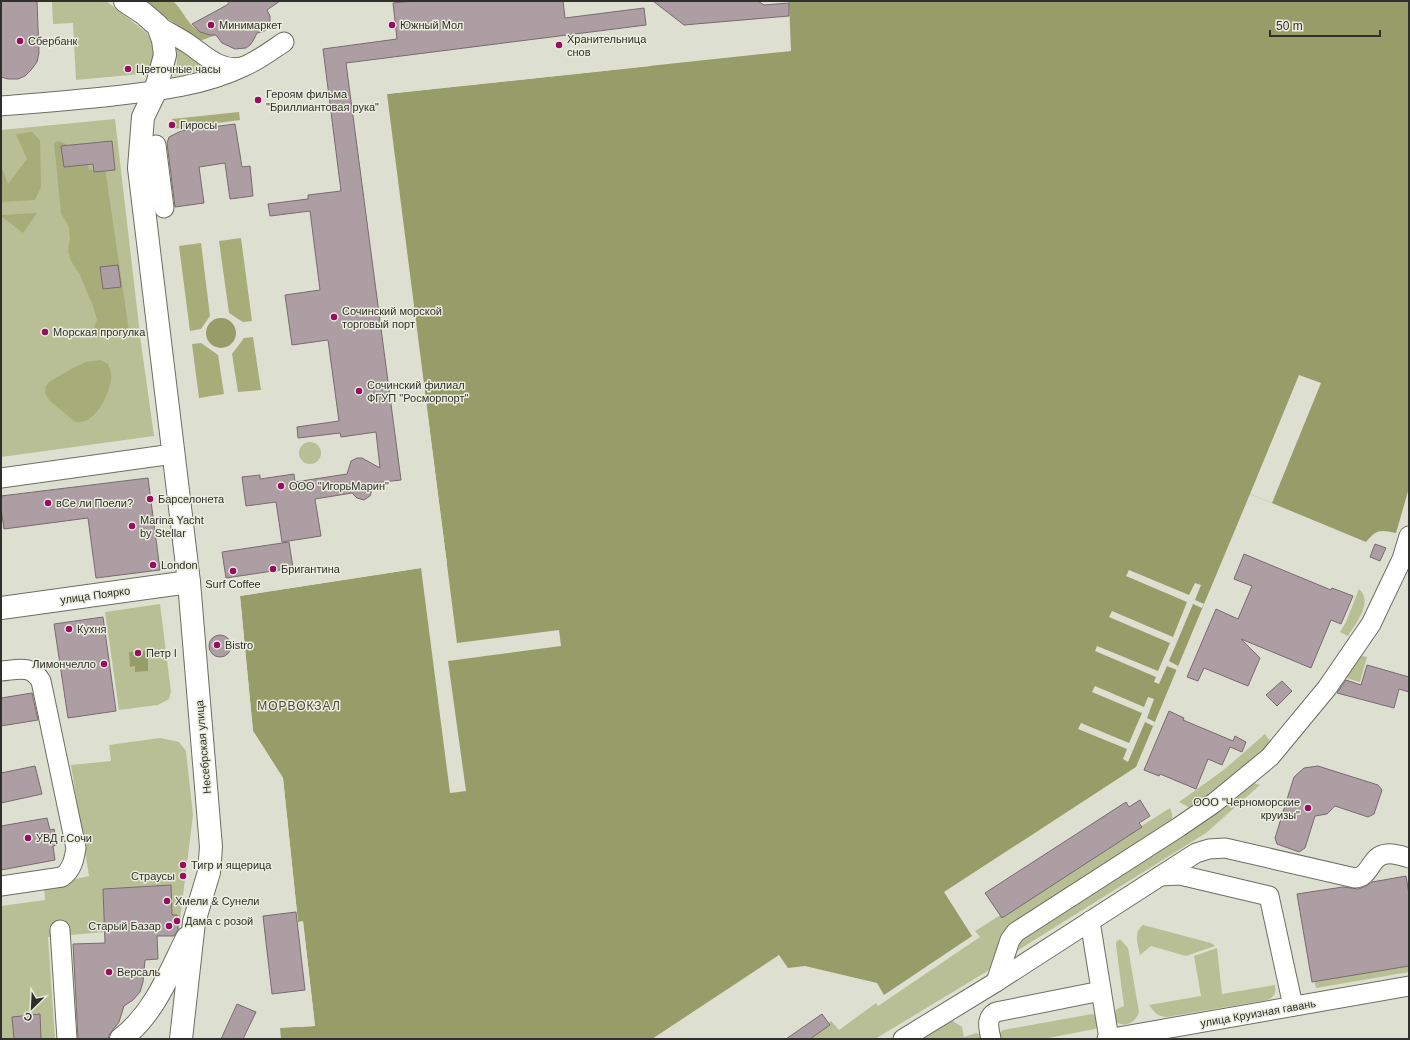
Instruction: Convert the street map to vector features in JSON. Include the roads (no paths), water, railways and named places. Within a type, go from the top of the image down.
[{"type":"main road","points":[[125,1],[143,13],[158,26]]},
{"type":"main road","name":"Несебрская улица","points":[[158,26],[163,40],[164,55],[155,92],[142,117],[138,168],[189,582],[211,846],[209,872],[194,922],[181,1039]]},
{"type":"main road","name":"улица Поярко","points":[[1,608],[189,582]]},
{"type":"main road","points":[[129,1038],[155,1000],[194,922]]},
{"type":"street","points":[[158,26],[215,64],[235,68],[246,66]]},
{"type":"street","points":[[1,106],[155,92],[184,87],[246,66],[284,42]]},
{"type":"street","points":[[156,145],[164,208]]},
{"type":"street","points":[[1,478],[173,454]]},
{"type":"street","points":[[996,982],[1010,940],[1016,932],[1180,827],[1214,803],[1270,756],[1327,688],[1372,624],[1402,559],[1409,536]]},
{"type":"street","points":[[1,671],[31,670],[37,674],[40,681],[76,848],[71,868],[68,873],[62,877],[1,886]]},
{"type":"street","points":[[903,1039],[996,982],[1196,853],[1209,849],[1225,848],[1355,878],[1360,878],[1364,875],[1372,862],[1377,857],[1384,854],[1409,858]]},
{"type":"street","points":[[1160,876],[1180,875],[1269,896],[1293,1006]]},
{"type":"street","points":[[1090,921],[1108,1039]]},
{"type":"street","points":[[60,930],[67,1039]]},
{"type":"street","name":"улица Круизная гавань","points":[[1108,1039],[1409,986]]},
{"type":"street","points":[[991,1039],[988,1022],[992,1014],[996,1012],[1101,991]]},
{"type":"place","name":"Минимаркет","points":[[211,25]]},
{"type":"place","name":"Южный Мол","points":[[392,25]]},
{"type":"place","name":"Сбербанк","points":[[20,41]]},
{"type":"place","name":"Хранительница снов","points":[[559,45]]},
{"type":"place","name":"Цветочные часы","points":[[128,69]]},
{"type":"place","name":"Героям фильма \"Бриллиантовая рука\"","points":[[258,100]]},
{"type":"place","name":"Гиросы","points":[[172,125]]},
{"type":"place","name":"Сочинский морской торговый порт","points":[[334,317]]},
{"type":"place","name":"Морская прогулка","points":[[45,332]]},
{"type":"place","name":"Сочинский филиал ФГУП \"Росморпорт\"","points":[[359,391]]},
{"type":"place","name":"ООО \"ИгорьМарин\"","points":[[281,486]]},
{"type":"place","name":"Барселонета","points":[[150,499]]},
{"type":"place","name":"вСе ли Поели?","points":[[48,503]]},
{"type":"place","name":"Marina Yacht by Stellar","points":[[132,526]]},
{"type":"place","name":"London","points":[[153,565]]},
{"type":"place","name":"Бригантина","points":[[273,569]]},
{"type":"place","name":"Surf Coffee","points":[[233,571]]},
{"type":"place","name":"Кухня","points":[[69,629]]},
{"type":"place","name":"Bistro","points":[[217,645]]},
{"type":"place","name":"Петр I","points":[[138,653]]},
{"type":"place","name":"Лимончелло","points":[[104,664]]},
{"type":"place","name":"ООО \"Черноморские круизы\"","points":[[1308,808]]},
{"type":"place","name":"УВД г.Сочи","points":[[28,838]]},
{"type":"place","name":"Тигр и ящерица","points":[[183,865]]},
{"type":"place","name":"Страусы","points":[[183,876]]},
{"type":"place","name":"Хмели & Сунели","points":[[167,901]]},
{"type":"place","name":"Дама с розой","points":[[177,921]]},
{"type":"place","name":"Старый Базар","points":[[169,926]]},
{"type":"place","name":"Версаль","points":[[109,972]]},
{"type":"district","name":"МОРВОКЗАЛ","points":[[299,706]]}]
